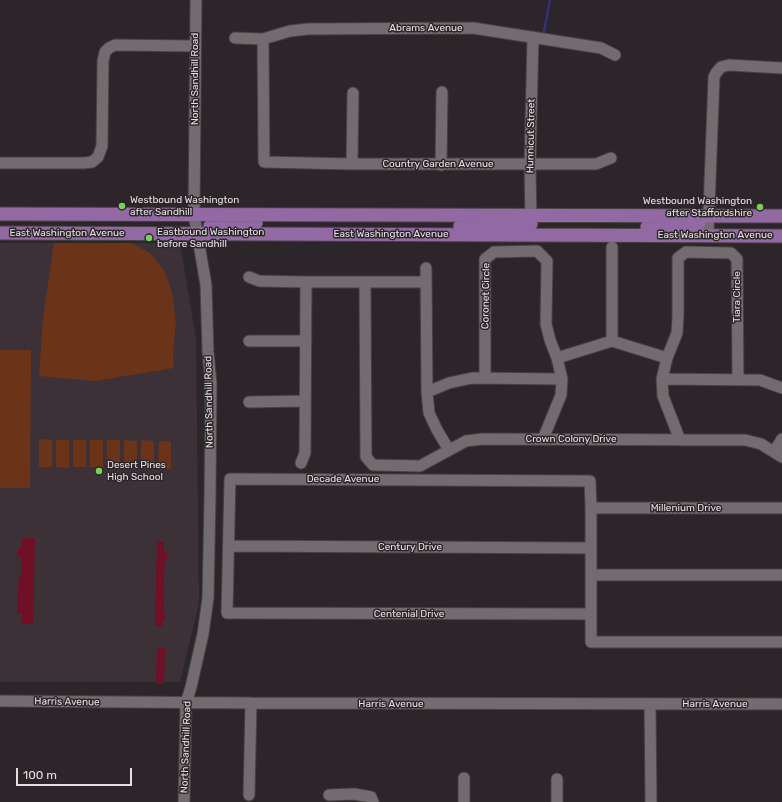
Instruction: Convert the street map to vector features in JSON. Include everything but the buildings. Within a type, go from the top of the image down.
[{"type":"main road","name":"East Washington Avenue","points":[[0,214],[361,234],[530,225],[612,241],[637,228],[708,225],[782,216]]},
{"type":"main road","name":"East Washington Avenue","points":[[0,233],[196,225],[215,226],[272,221],[293,215],[530,225],[708,225],[782,236]]},
{"type":"street","name":"North Sandhill Road","points":[[184,802],[186,703],[203,634],[208,590],[211,384],[208,352],[206,285],[196,225],[196,0]]},
{"type":"street","name":"Abrams Avenue","points":[[236,38],[263,40],[290,31],[308,28],[473,28],[601,48],[615,55]]},
{"type":"street","name":"Hunnicut Street","points":[[530,225],[533,37]]},
{"type":"street","name":"Country Garden Avenue","points":[[263,40],[264,162],[352,164],[596,164],[611,158]]},
{"type":"street","points":[[0,163],[92,162],[98,157],[102,146],[102,61],[105,52],[115,45],[195,46]]},
{"type":"street","points":[[708,225],[714,77],[716,72],[729,64],[782,68]]},
{"type":"street","points":[[441,164],[442,92]]},
{"type":"street","points":[[352,164],[353,93]]},
{"type":"street","points":[[612,241],[612,341]]},
{"type":"street","name":"Coronet Circle","points":[[485,378],[485,259],[494,252],[537,251],[547,261],[546,324],[557,358]]},
{"type":"street","name":"Tiara Circle","points":[[667,358],[677,333],[678,258],[686,252],[731,253],[737,259],[738,380]]},
{"type":"street","points":[[426,268],[427,392],[429,413],[449,450]]},
{"type":"street","points":[[249,277],[259,281],[426,282]]},
{"type":"street","points":[[302,463],[305,454],[306,282]]},
{"type":"street","name":"Crown Colony Drive","points":[[365,282],[366,457],[373,465],[420,466],[466,442],[483,439],[745,440],[761,444],[778,454]]},
{"type":"street","points":[[249,341],[306,342]]},
{"type":"street","points":[[543,439],[561,394],[562,379],[557,358],[612,341],[667,358],[662,379],[663,396],[680,440]]},
{"type":"street","points":[[427,392],[449,383],[472,378],[562,379]]},
{"type":"street","points":[[662,379],[760,380],[782,388]]},
{"type":"street","points":[[249,402],[305,402]]},
{"type":"street","points":[[778,454],[782,439]]},
{"type":"street","name":"Decade Avenue","points":[[227,613],[230,479],[590,481],[591,508]]},
{"type":"street","points":[[591,508],[591,642],[782,642]]},
{"type":"street","name":"Millenium Drive","points":[[591,508],[782,508]]},
{"type":"street","name":"Century Drive","points":[[229,546],[591,548]]},
{"type":"street","points":[[591,575],[782,575]]},
{"type":"street","name":"Centenial Drive","points":[[227,613],[591,614]]},
{"type":"street","name":"Harris Avenue","points":[[0,701],[186,703],[782,704]]},
{"type":"street","points":[[249,795],[251,703]]},
{"type":"street","points":[[650,704],[651,802]]},
{"type":"street","points":[[464,778],[464,802]]},
{"type":"street","points":[[557,779],[557,802]]},
{"type":"street","points":[[329,795],[354,794],[371,797],[373,802]]},
{"type":"shaded area","name":"Desert Pines High School","points":[[0,243],[180,243],[196,339],[199,604],[180,682],[0,682]]},
{"type":"shaded area","points":[[54,243],[131,243],[150,253],[164,270],[172,292],[176,322],[173,354],[174,368],[95,381],[39,376],[43,318]]},
{"type":"shaded area","points":[[0,350],[31,350],[30,488],[0,488]]},
{"type":"shaded area","points":[[39,439],[52,440],[52,467],[39,467]]},
{"type":"shaded area","points":[[56,440],[69,440],[69,468],[56,467]]},
{"type":"shaded area","points":[[73,440],[86,440],[86,467],[73,467]]},
{"type":"shaded area","points":[[90,440],[103,440],[103,467],[90,467]]},
{"type":"shaded area","points":[[107,440],[120,440],[120,468],[107,468]]},
{"type":"shaded area","points":[[124,440],[137,441],[137,468],[124,468]]},
{"type":"shaded area","points":[[141,440],[154,441],[154,468],[141,468]]},
{"type":"shaded area","points":[[159,441],[171,441],[171,469],[158,468]]},
{"type":"waterway","points":[[542,36],[550,0]]},
{"type":"place","name":"Westbound Washington after Sandhill","points":[[122,206]]},
{"type":"place","name":"Westbound Washington after Staffordshire","points":[[760,207]]},
{"type":"place","name":"Eastbound Washington before Sandhill","points":[[149,238]]},
{"type":"place","name":"Desert Pines High School","points":[[99,471]]}]
